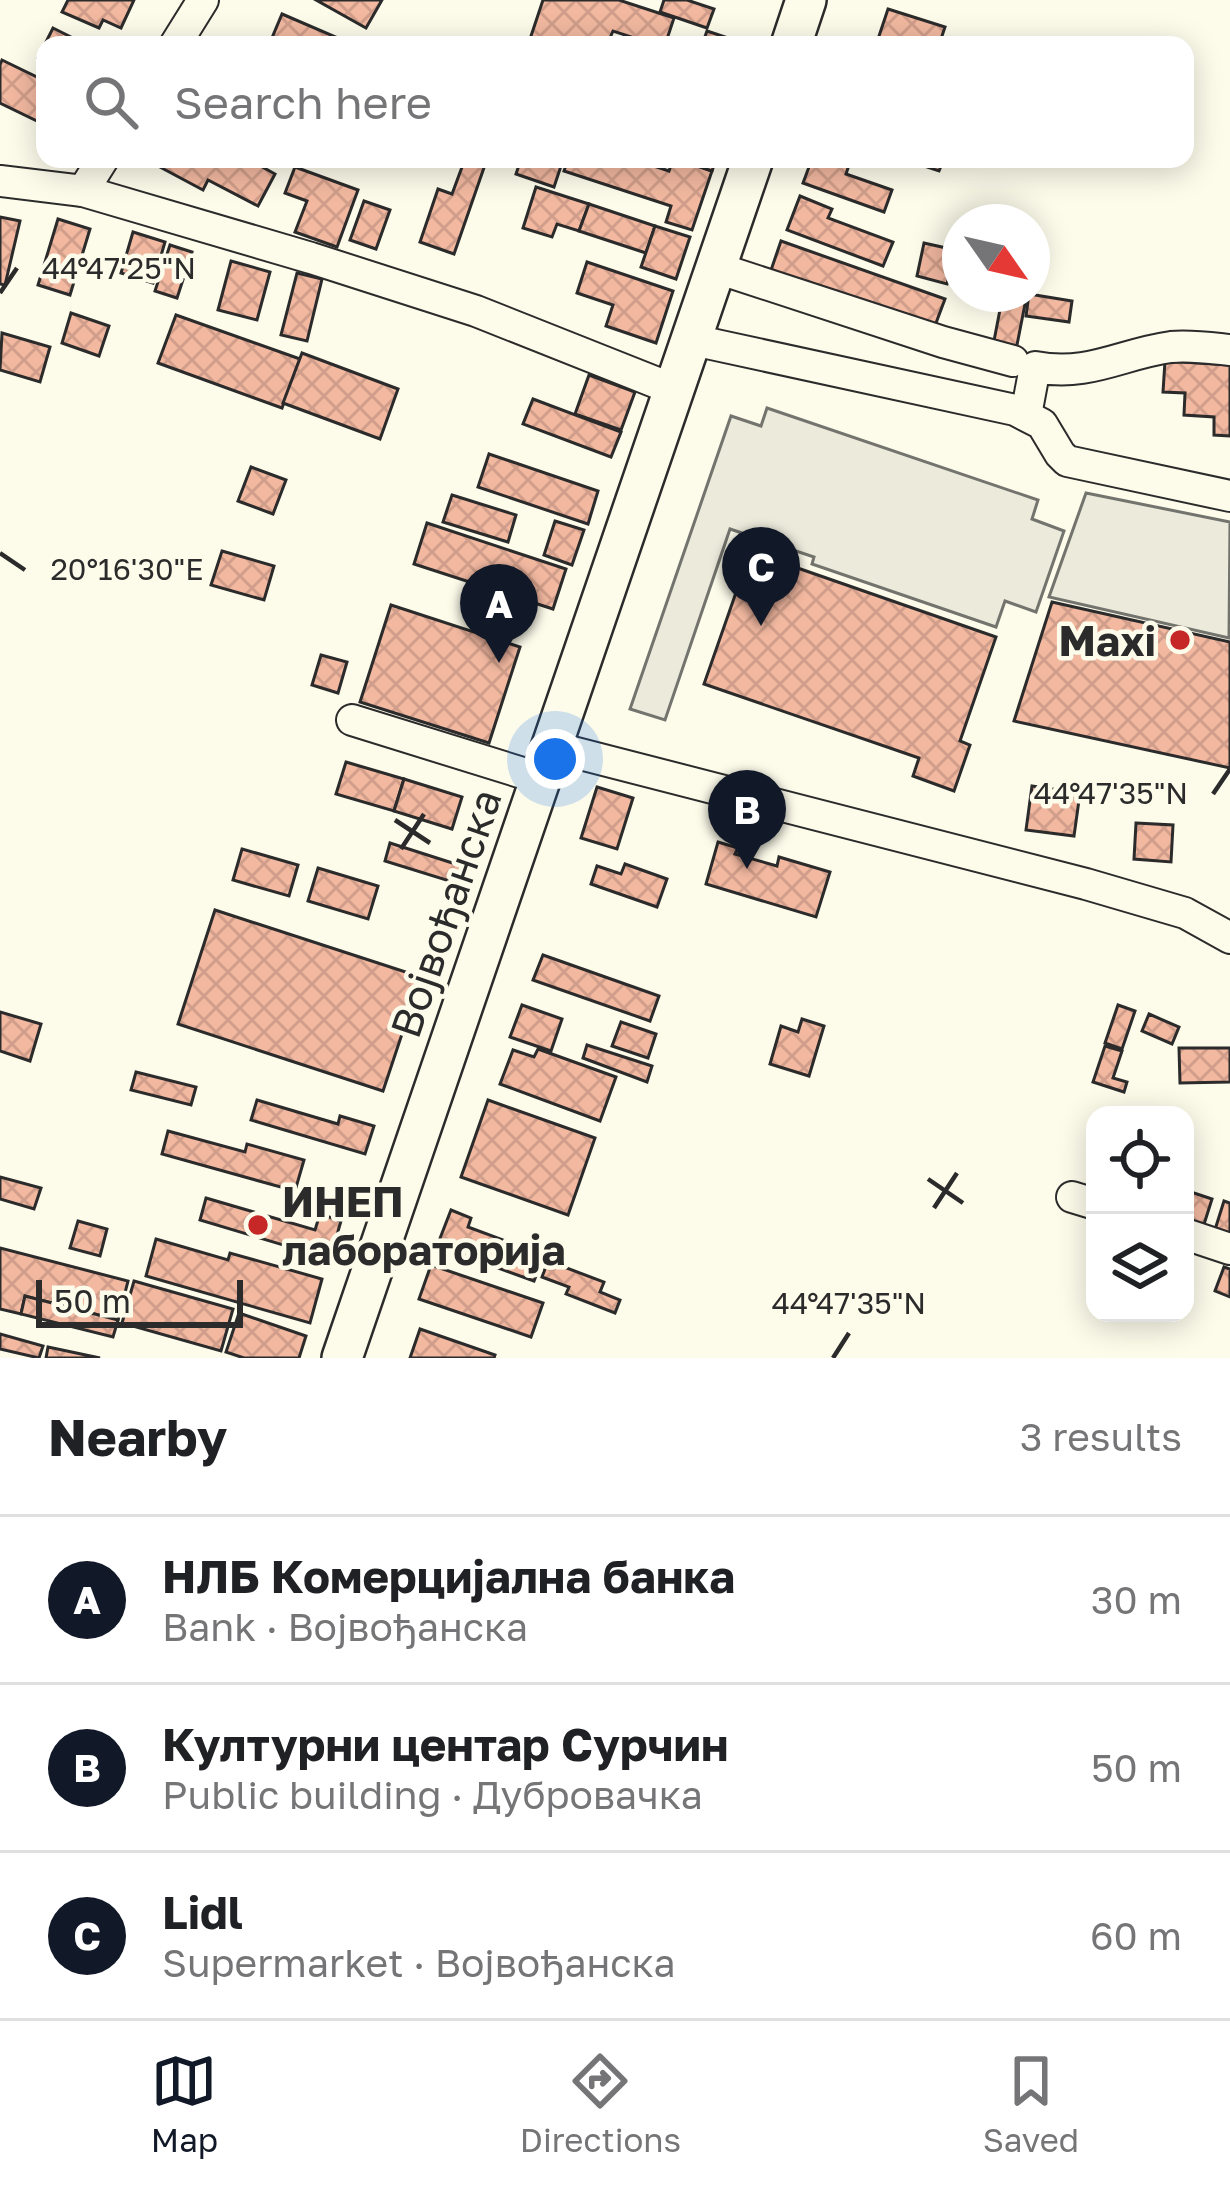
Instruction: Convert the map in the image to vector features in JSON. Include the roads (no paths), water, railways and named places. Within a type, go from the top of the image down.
[{"type":"main road","points":[[794,36],[806,0]]},
{"type":"main road","name":"Војвођанска","points":[[342,1358],[750,168]]},
{"type":"street","points":[[181,36],[203,0]]},
{"type":"street","points":[[82,191],[97,168]]},
{"type":"street","points":[[0,181],[82,191],[311,258],[476,310],[675,390]]},
{"type":"street","points":[[717,268],[1012,361]]},
{"type":"street","points":[[693,340],[1001,406],[1042,424],[1067,461],[1230,496]]},
{"type":"street","points":[[1026,415],[1036,367],[1090,369],[1170,347],[1230,350]]},
{"type":"street","points":[[352,720],[1086,884],[1185,913],[1230,938]]},
{"type":"street","points":[[1194,1237],[1230,1249]]},
{"type":"place","name":"Lidl","points":[[761,626]]},
{"type":"place","name":"Maxi","points":[[1180,640]]},
{"type":"place","name":"НЛБ Комерцијална банка","points":[[499,663]]},
{"type":"place","name":"Културни центар Сурчин","points":[[747,869]]},
{"type":"place","name":"ИНЕП лабораторија","points":[[258,1225]]}]
